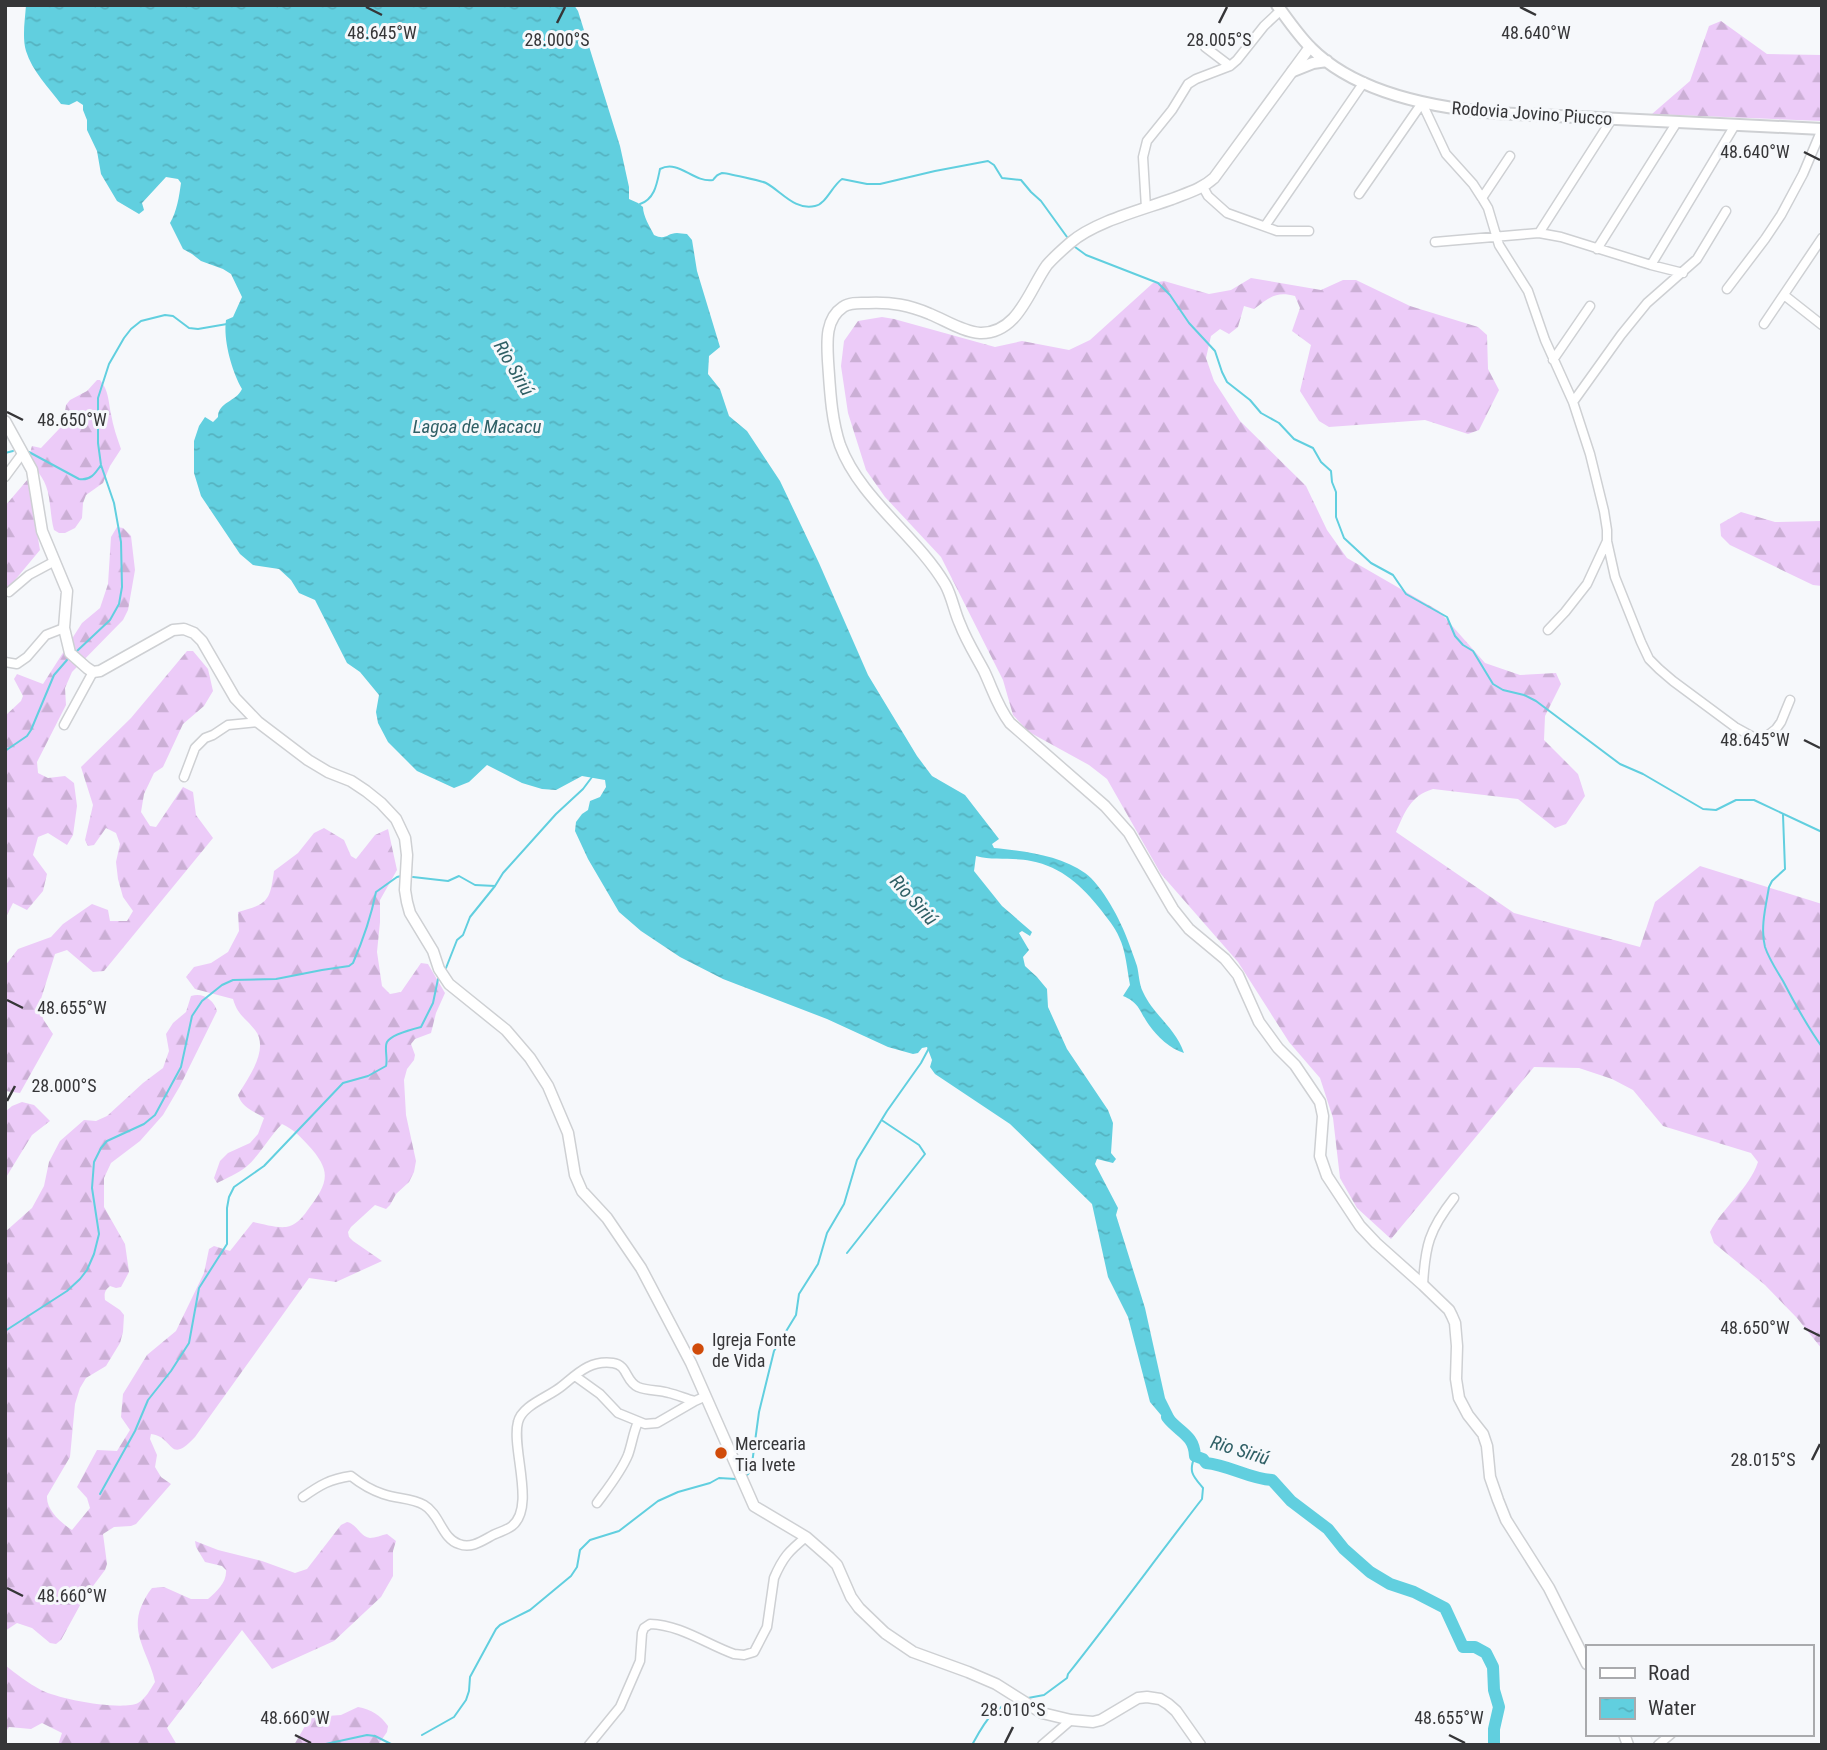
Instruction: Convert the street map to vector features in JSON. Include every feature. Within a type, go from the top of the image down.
[{"type":"main road","name":"Rodovia Jovino Piucco","points":[[1279,8],[1310,47],[1327,61],[1364,82],[1422,103],[1496,113],[1822,129]]},
{"type":"main road","points":[[1293,71],[1327,61]]},
{"type":"street","points":[[1146,208],[1143,157],[1147,141],[1172,110],[1188,84],[1230,66],[1279,8]]},
{"type":"street","points":[[1205,47],[1230,66]]},
{"type":"street","points":[[1310,47],[1220,172],[1203,187],[1105,223],[1073,240],[1048,265],[1022,307],[1012,320],[1001,328],[979,333],[893,302],[854,303],[842,307],[831,321],[827,340],[834,426],[841,447],[854,471],[928,560],[946,586],[960,625],[999,709],[1010,723],[1105,806],[1129,834],[1173,909],[1189,929],[1225,959],[1238,975],[1259,1022],[1278,1048],[1295,1065],[1320,1102],[1323,1116],[1320,1156],[1327,1176],[1360,1226],[1449,1310],[1455,1323],[1455,1379],[1459,1398],[1483,1434],[1490,1478],[1506,1520],[1549,1588],[1586,1662]]},
{"type":"street","points":[[1265,226],[1364,82]]},
{"type":"street","points":[[1359,194],[1422,103]]},
{"type":"street","points":[[1422,103],[1446,154],[1482,198],[1499,245],[1528,291],[1553,360],[1573,402],[1590,454],[1604,511],[1615,577],[1649,659],[1735,727],[1755,738],[1767,736],[1776,729],[1790,700]]},
{"type":"street","points":[[1539,233],[1612,119]]},
{"type":"street","points":[[1597,248],[1677,122]]},
{"type":"street","points":[[1651,265],[1735,125]]},
{"type":"street","points":[[1727,289],[1781,215],[1803,174],[1822,129]]},
{"type":"street","points":[[1482,198],[1510,156]]},
{"type":"street","points":[[1203,187],[1222,210],[1277,231],[1309,231]]},
{"type":"street","points":[[1573,402],[1647,303],[1697,259],[1726,211]]},
{"type":"street","points":[[1435,242],[1539,233],[1683,273]]},
{"type":"street","points":[[1764,324],[1822,238]]},
{"type":"street","points":[[1784,295],[1822,325]]},
{"type":"street","points":[[1553,360],[1590,306]]},
{"type":"street","points":[[5,421],[32,470],[43,531],[67,591],[64,628],[70,653],[76,660],[93,672],[100,671],[173,630],[184,629],[194,633],[202,641],[235,698],[258,722],[308,760],[366,791],[396,819],[405,838],[407,902],[410,913],[433,951],[439,969],[449,984],[506,1030],[530,1058],[548,1086],[568,1133],[575,1175],[582,1191],[607,1218],[641,1268],[678,1336],[754,1506],[806,1537],[837,1565],[851,1597],[859,1608],[885,1633],[913,1652],[996,1685],[1042,1713],[1071,1720],[1101,1720],[1138,1698],[1153,1698],[1168,1703],[1200,1745]]},
{"type":"street","points":[[5,477],[22,454]]},
{"type":"street","points":[[1548,630],[1587,584],[1607,541]]},
{"type":"street","points":[[9,592],[29,575],[55,561]]},
{"type":"street","points":[[5,662],[17,664],[27,657],[46,635],[64,628]]},
{"type":"street","points":[[64,725],[93,672]]},
{"type":"street","points":[[184,777],[191,755],[205,737],[229,725],[258,722]]},
{"type":"street","points":[[1423,1285],[1427,1244],[1433,1228],[1454,1198]]},
{"type":"street","points":[[303,1497],[335,1478],[351,1476],[384,1495],[421,1503],[429,1508],[454,1543],[473,1546],[514,1525],[520,1515],[523,1493],[516,1440],[518,1421],[523,1412],[591,1364],[615,1363],[624,1367],[632,1383],[638,1387],[668,1392],[695,1401]]},
{"type":"street","points":[[575,1376],[600,1394],[618,1413],[650,1424],[657,1423],[706,1396]]},
{"type":"street","points":[[597,1503],[628,1456],[632,1434],[638,1422]]},
{"type":"street","points":[[589,1745],[620,1707],[640,1661],[642,1633],[650,1624],[662,1624],[683,1631],[734,1654],[754,1652],[766,1627],[776,1572],[786,1553],[806,1537]]},
{"type":"street","points":[[1042,1745],[1071,1720]]},
{"type":"green space","points":[[1721,21],[1767,54],[1822,55],[1822,121],[1652,114],[1690,81],[1709,26]]},
{"type":"green space","points":[[1251,278],[1321,290],[1343,280],[1356,280],[1410,306],[1478,327],[1487,335],[1488,369],[1499,390],[1479,430],[1468,434],[1425,420],[1329,427],[1319,421],[1300,391],[1311,345],[1292,331],[1300,308],[1295,296],[1277,295],[1254,309],[1244,306],[1238,327],[1229,334],[1220,329],[1211,336],[1206,358],[1214,381],[1240,421],[1306,486],[1327,530],[1347,558],[1439,611],[1485,663],[1520,675],[1556,673],[1561,684],[1545,716],[1544,740],[1578,774],[1585,796],[1566,824],[1555,828],[1518,799],[1433,789],[1414,800],[1396,832],[1514,913],[1640,947],[1655,902],[1700,866],[1822,904],[1822,1349],[1765,1285],[1714,1243],[1710,1232],[1754,1172],[1758,1162],[1751,1153],[1663,1126],[1633,1090],[1612,1079],[1579,1068],[1534,1067],[1391,1239],[1357,1208],[1340,1178],[1333,1118],[1320,1078],[1289,1042],[1238,962],[1161,874],[1107,779],[1089,765],[1029,732],[1013,715],[1003,680],[941,557],[885,497],[866,470],[848,413],[841,366],[844,341],[858,321],[882,317],[995,347],[1022,341],[1069,350],[1090,340],[1153,283],[1164,281],[1209,294],[1231,290]]},
{"type":"green space","points":[[100,380],[107,392],[121,449],[103,483],[86,495],[82,518],[75,528],[59,533],[54,530],[46,486],[32,462],[32,446],[41,448],[59,429],[70,400],[87,391]]},
{"type":"green space","points":[[28,479],[40,550],[5,592],[5,506]]},
{"type":"green space","points":[[1741,512],[1775,522],[1822,521],[1822,586],[1813,585],[1730,545],[1721,536],[1720,524]]},
{"type":"green space","points":[[117,527],[123,528],[131,536],[135,570],[128,610],[123,620],[72,672],[65,688],[66,705],[37,762],[38,773],[48,778],[65,776],[74,783],[77,806],[73,835],[67,845],[48,833],[38,837],[33,855],[47,874],[43,891],[27,910],[13,903],[5,919],[5,716],[23,696],[14,679],[17,674],[43,684],[82,623],[100,608],[108,584],[111,537]]},
{"type":"green space","points":[[187,651],[193,651],[208,669],[213,691],[204,706],[183,724],[163,767],[154,773],[144,794],[141,812],[150,826],[156,827],[183,787],[193,792],[196,815],[213,838],[104,971],[93,972],[67,950],[55,954],[40,1002],[43,1019],[53,1034],[20,1093],[5,1091],[5,966],[18,949],[51,937],[63,924],[92,904],[108,910],[110,921],[127,921],[133,911],[123,897],[118,879],[116,862],[120,844],[116,833],[106,828],[94,845],[88,846],[85,840],[93,805],[81,767],[131,718]]},
{"type":"green space","points":[[324,828],[344,840],[351,856],[356,859],[375,835],[388,829],[397,870],[380,900],[377,952],[382,986],[390,994],[401,992],[421,963],[428,964],[445,993],[431,1033],[415,1039],[411,1044],[415,1055],[404,1080],[406,1115],[416,1161],[414,1172],[386,1209],[375,1205],[348,1232],[353,1241],[382,1261],[336,1282],[309,1278],[195,1437],[176,1450],[159,1436],[151,1434],[150,1439],[157,1455],[155,1467],[161,1477],[171,1484],[136,1524],[114,1527],[103,1534],[107,1564],[105,1570],[84,1598],[61,1640],[56,1644],[50,1643],[32,1628],[17,1623],[5,1631],[5,1232],[32,1208],[44,1186],[49,1162],[60,1141],[84,1120],[96,1121],[107,1116],[163,1068],[169,1051],[166,1034],[173,1023],[186,1012],[191,996],[200,995],[211,1000],[217,1011],[163,1115],[140,1141],[111,1163],[104,1178],[104,1207],[125,1244],[129,1272],[121,1287],[110,1286],[105,1294],[105,1300],[124,1315],[120,1343],[106,1366],[86,1378],[80,1388],[75,1404],[70,1457],[47,1496],[52,1511],[72,1530],[90,1508],[87,1498],[77,1487],[97,1450],[117,1451],[130,1430],[121,1417],[123,1394],[147,1355],[176,1331],[204,1273],[209,1249],[214,1246],[230,1251],[253,1222],[278,1227],[292,1225],[305,1214],[323,1185],[324,1170],[316,1154],[296,1133],[282,1124],[246,1167],[217,1183],[214,1178],[220,1161],[228,1153],[250,1143],[258,1134],[264,1118],[245,1106],[238,1095],[256,1063],[259,1038],[233,999],[195,989],[186,977],[194,967],[211,963],[228,952],[239,931],[238,912],[266,900],[274,871],[298,853],[314,833]]},
{"type":"green space","points":[[22,1102],[34,1105],[50,1121],[32,1135],[5,1179],[5,1112]]},
{"type":"green space","points":[[347,1522],[367,1537],[387,1534],[396,1541],[393,1551],[393,1576],[381,1597],[334,1641],[272,1669],[242,1630],[167,1728],[177,1745],[58,1745],[62,1733],[42,1723],[31,1729],[9,1727],[5,1733],[5,1665],[49,1693],[90,1703],[130,1705],[138,1703],[148,1694],[155,1682],[139,1636],[138,1617],[152,1588],[164,1587],[191,1599],[208,1599],[225,1578],[226,1570],[222,1566],[205,1562],[195,1541],[295,1573],[307,1569],[341,1525]]},
{"type":"green space","points":[[358,1707],[375,1714],[388,1726],[378,1745],[294,1745],[313,1717],[341,1715]]},
{"type":"water","name":"Lagoa de Macacu","points":[[26,5],[574,5],[620,146],[629,199],[643,207],[645,218],[654,235],[664,237],[674,233],[687,234],[692,240],[697,271],[720,347],[709,356],[708,374],[720,389],[729,416],[747,431],[780,481],[868,675],[932,776],[965,795],[999,839],[992,844],[994,848],[1029,852],[1064,862],[1085,873],[1098,886],[1125,933],[1143,992],[1184,1053],[1160,1038],[1136,1005],[1123,996],[1130,985],[1121,942],[1108,919],[1079,886],[1062,873],[1042,864],[976,856],[974,871],[1002,906],[1032,932],[1030,936],[1022,931],[1019,933],[1029,950],[1023,957],[1025,966],[1047,989],[1048,1007],[1067,1049],[1108,1110],[1113,1123],[1111,1153],[1116,1159],[1113,1163],[1097,1159],[1095,1164],[1118,1208],[1116,1215],[1145,1308],[1165,1398],[1180,1428],[1166,1421],[1150,1402],[1128,1317],[1108,1277],[1092,1204],[1010,1124],[935,1074],[930,1067],[932,1060],[927,1047],[913,1054],[888,1047],[827,1019],[723,979],[680,957],[641,931],[619,912],[575,831],[576,822],[588,810],[590,801],[600,797],[606,787],[605,780],[582,776],[556,790],[542,789],[522,783],[487,765],[469,782],[454,788],[417,771],[388,742],[378,723],[376,712],[379,695],[360,672],[347,663],[315,600],[299,593],[291,580],[279,569],[253,565],[240,554],[201,496],[194,473],[194,441],[199,426],[205,417],[213,422],[221,408],[242,389],[232,365],[226,337],[226,320],[233,317],[242,297],[231,274],[201,261],[183,249],[170,223],[181,183],[178,179],[166,177],[142,203],[144,210],[139,214],[117,201],[101,174],[97,151],[87,130],[83,105],[77,101],[69,105],[61,104],[32,65],[24,40]]},
{"type":"waterway","points":[[640,204],[652,194],[660,169],[667,167],[680,169],[706,180],[713,180],[722,173],[763,182],[795,203],[808,207],[819,205],[842,179],[880,184],[988,161],[1002,178],[1021,180],[1041,201],[1067,237]]},
{"type":"waterway","points":[[1075,247],[1086,255],[1158,283],[1170,295],[1189,323],[1215,351],[1227,382],[1250,400],[1261,413],[1279,423],[1294,439],[1313,448],[1321,462],[1331,471],[1336,492],[1336,517],[1344,538],[1371,563],[1393,575],[1406,594],[1447,617],[1455,636],[1473,651],[1493,684],[1536,701],[1620,764],[1643,774],[1703,809],[1716,810],[1736,800],[1754,800],[1822,832]]},
{"type":"waterway","points":[[77,651],[110,620],[119,604],[122,587],[121,542],[98,443],[98,398],[109,364],[124,338],[141,321],[165,315],[173,316],[189,328],[227,324]]},
{"type":"waterway","points":[[5,453],[13,451]]},
{"type":"waterway","points":[[29,452],[79,479],[89,478],[101,465]]},
{"type":"waterway","points":[[5,751],[27,736],[54,675],[67,660]]},
{"type":"waterway","points":[[446,968],[470,917],[503,873],[592,777]]},
{"type":"waterway","points":[[1783,815],[1785,869],[1769,887],[1764,917],[1765,947],[1801,1015],[1822,1047]]},
{"type":"waterway","points":[[5,1331],[67,1291],[87,1270],[99,1234],[92,1188],[94,1162],[107,1141],[144,1124],[155,1115],[181,1067],[192,1016],[202,1001],[233,980],[276,979],[349,966],[353,963],[363,937],[376,892],[401,876]]},
{"type":"waterway","points":[[413,877],[448,881],[459,876],[475,885],[495,886]]},
{"type":"waterway","points":[[100,1494],[135,1431],[148,1400],[189,1343],[199,1288],[227,1244],[227,1208],[234,1187],[264,1166],[343,1083],[368,1076],[386,1066],[387,1042],[397,1035],[421,1027],[433,1003],[438,979]]},
{"type":"waterway","points":[[746,1476],[751,1471],[759,1412],[774,1351],[796,1315],[799,1294],[818,1264],[827,1233],[844,1204],[857,1160],[929,1048]]},
{"type":"waterway","points":[[847,1253],[925,1154],[919,1145],[883,1121]]},
{"type":"waterway","name":"Rio Siriú","points":[[1167,1417],[1189,1438],[1195,1456],[1206,1463],[1272,1480],[1291,1501],[1328,1529],[1344,1549],[1370,1572],[1390,1584],[1414,1592],[1445,1608],[1463,1647],[1475,1647],[1486,1653],[1493,1667],[1494,1690],[1499,1707],[1494,1745]]},
{"type":"waterway","points":[[1028,1698],[1044,1695],[1067,1678],[1202,1499],[1203,1488],[1192,1470],[1195,1456]]},
{"type":"waterway","points":[[422,1735],[454,1717],[466,1700],[470,1677],[496,1629],[530,1610],[571,1576],[577,1567],[580,1550],[590,1540],[619,1531],[658,1501],[678,1492],[719,1478],[736,1479]]},
{"type":"waterway","points":[[972,1745],[985,1723],[997,1710],[1011,1704],[1020,1705]]},
{"type":"waterway","points":[[321,1745],[367,1735],[393,1745]]},
{"type":"place","name":"Igreja Fonte de Vida","points":[[698,1349]]},
{"type":"place","name":"Mercearia Tia Ivete","points":[[721,1453]]}]
